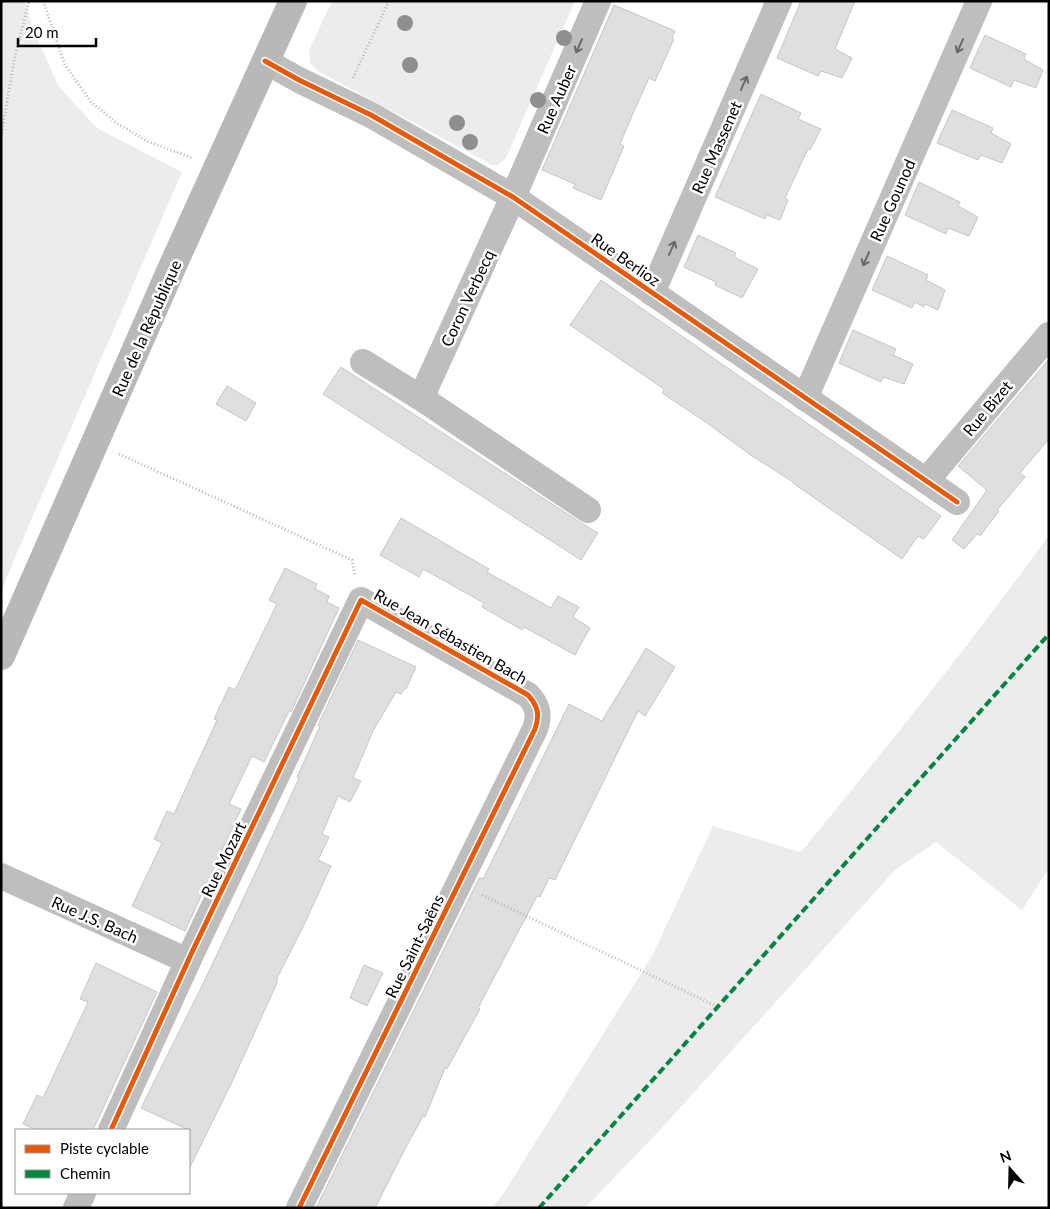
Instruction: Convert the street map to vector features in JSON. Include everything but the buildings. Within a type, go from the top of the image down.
[{"type":"main road","name":"Rue de la République","points":[[1,656],[96,444],[173,265],[293,1]]},
{"type":"street","name":"Rue Auber","points":[[513,197],[598,1]]},
{"type":"street","name":"Rue Massenet","points":[[652,293],[780,1]]},
{"type":"street","name":"Rue Gounod","points":[[805,398],[979,1]]},
{"type":"street","name":"Rue Berlioz","points":[[265,61],[371,115],[513,197],[956,502]]},
{"type":"street","name":"Coron Verbecq","points":[[421,398],[513,197]]},
{"type":"street","name":"Rue Bizet","points":[[926,481],[1049,335]]},
{"type":"street","points":[[363,362],[421,398],[588,510]]},
{"type":"street","name":"Rue Jean Sébastien Bach","points":[[362,600],[528,694]]},
{"type":"street","name":"Rue Mozart","points":[[111,1129],[188,961],[362,600]]},
{"type":"street","name":"Rue Saint-Saëns","points":[[300,1208],[536,730],[538,711],[535,702],[528,694]]},
{"type":"street","name":"Rue J.S. Bach","points":[[1,876],[188,961]]},
{"type":"street","points":[[76,1208],[83,1194]]},
{"type":"path","points":[[1,136],[15,56],[29,1]]},
{"type":"path","points":[[43,1],[65,65],[92,102],[118,124],[149,142],[219,167]]},
{"type":"path","points":[[351,82],[389,1]]},
{"type":"path","points":[[96,444],[352,560],[362,600]]},
{"type":"path","points":[[459,884],[718,1007]]},
{"type":"shaded area","points":[[1,1],[25,1],[32,27],[59,87],[97,128],[182,172],[1,592]]},
{"type":"shaded area","points":[[332,1],[575,1],[506,158],[498,165],[492,165],[318,71],[310,63],[309,50]]},
{"type":"shaded area","points":[[1049,535],[1049,868],[1022,910],[936,842],[895,870],[661,1129],[585,1208],[492,1208],[503,1194],[652,956],[713,826],[801,852],[959,656]]},
{"type":"marked path","points":[[539,1208],[1049,634]]},
{"type":"cycle path","points":[[265,61],[371,115],[513,197],[957,502]]},
{"type":"cycle path","points":[[111,1129],[193,950],[361,600],[528,695],[536,707],[537,719],[535,729],[299,1208]]}]
